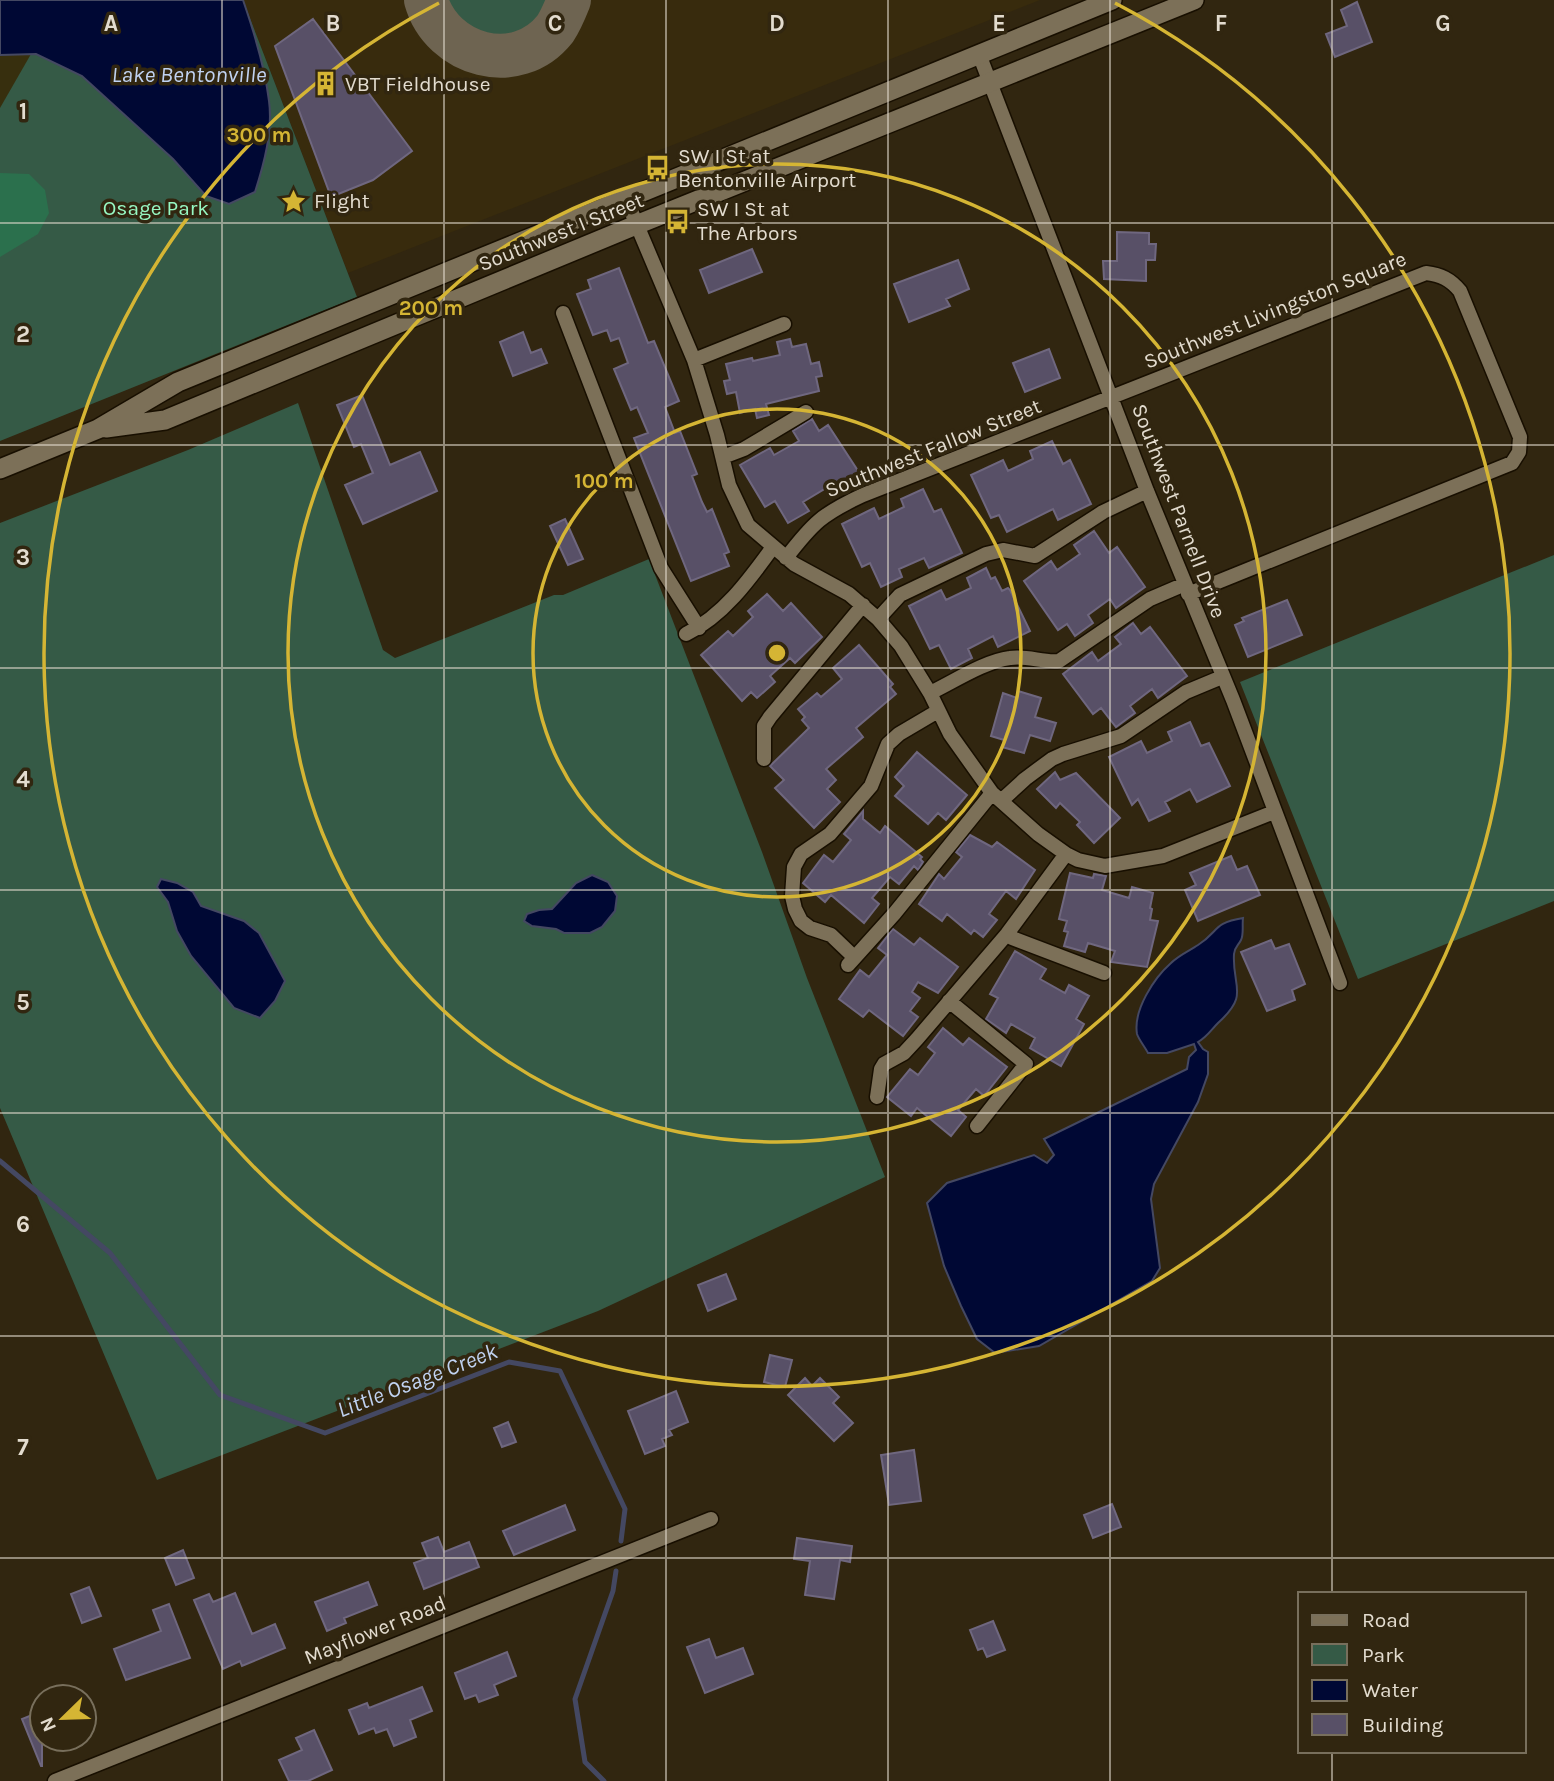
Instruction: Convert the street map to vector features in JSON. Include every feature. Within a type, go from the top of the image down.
[{"type":"main road","name":"Southwest I Street","points":[[0,469],[98,429],[178,382],[1112,0]]},
{"type":"main road","name":"Southwest I Street","points":[[98,429],[165,420],[636,225],[1194,0]]},
{"type":"street","name":"Southwest Parnell Drive","points":[[979,54],[1147,491],[1233,700],[1340,983]]},
{"type":"street","points":[[626,199],[694,360],[729,485],[748,526],[786,558],[849,594],[878,619],[901,646],[930,693],[950,734],[997,797],[1038,835],[1066,854],[1078,860],[1105,866],[1163,856],[1274,812]]},
{"type":"street","name":"Southwest Livingston Square","points":[[1112,398],[1426,273],[1440,274],[1460,290],[1520,437],[1520,452],[1512,463],[1496,471],[1186,589]]},
{"type":"street","points":[[563,313],[661,568],[693,631],[710,620],[750,578],[773,547]]},
{"type":"street","points":[[694,360],[784,324]]},
{"type":"street","name":"Southwest Fallow Street","points":[[786,558],[809,528],[839,507],[1112,398]]},
{"type":"street","points":[[723,457],[744,449],[806,412]]},
{"type":"street","points":[[878,619],[900,595],[960,566],[995,551],[1035,556],[1103,512],[1147,491]]},
{"type":"street","points":[[930,693],[989,664],[1008,658],[1059,661],[1150,599],[1186,589]]},
{"type":"street","points":[[764,759],[764,726],[863,605]]},
{"type":"street","points":[[938,711],[898,734],[888,744],[871,786],[830,834],[801,854],[794,867],[792,896],[802,921],[810,928],[831,935],[851,961],[997,797],[1063,754],[1121,736],[1186,692],[1222,677]]},
{"type":"street","points":[[877,1097],[884,1064],[904,1053],[1007,934],[1066,854]]},
{"type":"street","points":[[1007,934],[1104,973]]},
{"type":"street","points":[[949,1001],[1027,1064],[977,1126]]},
{"type":"street","name":"Mayflower Road","points":[[55,1781],[711,1519]]},
{"type":"shaded area","points":[[243,0],[1040,0],[348,273]]},
{"type":"green space","name":"Osage Park","points":[[0,0],[243,0],[357,297],[0,441]]},
{"type":"green space","points":[[440,0],[555,0],[547,18],[533,31],[517,38],[498,41],[463,31],[449,18]]},
{"type":"green space","points":[[0,173],[29,174],[45,190],[49,213],[38,234],[0,257]]},
{"type":"green space","points":[[298,403],[383,650],[395,658],[554,595],[563,595],[649,559],[885,1177],[598,1311],[157,1480],[0,1108],[0,523],[188,450]]},
{"type":"green space","points":[[1554,555],[1554,901],[1358,979],[1240,682]]},
{"type":"sand","points":[[31,54],[0,108],[0,55]]},
{"type":"water","name":"Lake Bentonville","points":[[0,0],[243,0],[262,63],[270,112],[267,147],[255,192],[229,204],[206,196],[173,159],[82,76],[36,54],[0,55]]},
{"type":"water","points":[[592,875],[608,882],[617,896],[615,911],[602,927],[590,933],[564,933],[556,929],[532,926],[524,921],[527,914],[552,909],[576,883]]},
{"type":"water","points":[[161,879],[177,883],[193,892],[201,906],[244,921],[259,933],[285,981],[275,1001],[260,1018],[234,1008],[191,956],[177,931],[168,902],[157,887]]},
{"type":"water","points":[[1243,918],[1242,938],[1234,954],[1237,997],[1228,1013],[1198,1042],[1208,1052],[1208,1074],[1198,1102],[1154,1184],[1151,1199],[1160,1268],[1152,1281],[1039,1346],[995,1353],[977,1339],[961,1306],[944,1266],[927,1203],[947,1183],[1034,1155],[1047,1163],[1054,1155],[1044,1139],[1187,1069],[1189,1057],[1196,1050],[1194,1044],[1167,1053],[1148,1053],[1137,1034],[1138,1015],[1146,995],[1164,969],[1221,925]]},
{"type":"building","points":[[1357,2],[1372,42],[1335,57],[1326,34],[1347,26],[1341,10]]},
{"type":"building","name":"VBT Fieldhouse","points":[[313,19],[412,151],[373,180],[331,197],[275,46]]},
{"type":"building","points":[[1117,232],[1149,233],[1149,244],[1156,244],[1155,260],[1146,260],[1146,281],[1104,279],[1103,261],[1117,261]]},
{"type":"building","points":[[752,249],[762,272],[709,293],[700,270]]},
{"type":"building","points":[[958,260],[969,289],[946,299],[950,306],[909,322],[894,284]]},
{"type":"building","points":[[619,268],[648,343],[654,341],[679,401],[665,407],[675,433],[680,431],[697,474],[692,476],[702,502],[707,512],[712,509],[729,552],[724,554],[729,566],[691,581],[634,438],[648,433],[637,407],[631,410],[614,369],[628,363],[619,338],[611,341],[607,330],[593,335],[577,294],[591,289],[588,280]]},
{"type":"building","points":[[523,332],[531,353],[541,349],[547,363],[513,376],[500,342]]},
{"type":"building","points":[[790,339],[792,347],[806,344],[811,364],[819,362],[822,376],[816,377],[819,391],[766,404],[769,415],[757,418],[755,409],[740,413],[736,392],[727,394],[724,381],[730,380],[726,364],[780,355],[777,342]]},
{"type":"building","points":[[1049,349],[1060,378],[1025,392],[1013,363]]},
{"type":"building","points":[[362,395],[390,465],[420,452],[437,491],[363,524],[345,485],[373,473],[361,444],[354,447],[337,405]]},
{"type":"building","points":[[812,419],[819,431],[828,425],[862,477],[832,495],[828,487],[803,502],[809,511],[788,523],[775,501],[765,507],[740,465],[770,448],[774,455],[799,441],[793,431]]},
{"type":"building","points":[[1052,441],[1063,464],[1070,460],[1091,504],[1058,520],[1053,509],[1007,532],[999,515],[991,518],[971,475],[1003,460],[1008,471],[1033,459],[1030,451]]},
{"type":"building","points":[[923,489],[934,512],[941,509],[962,553],[929,568],[924,558],[899,569],[902,577],[881,587],[870,563],[862,567],[842,524],[874,508],[879,519],[904,507],[901,499]]},
{"type":"building","points":[[565,519],[583,559],[568,565],[550,526]]},
{"type":"building","points":[[1094,531],[1109,553],[1117,547],[1145,587],[1116,608],[1110,599],[1088,615],[1093,623],[1075,636],[1067,624],[1058,630],[1024,581],[1051,561],[1057,570],[1080,554],[1074,545]]},
{"type":"building","points":[[986,568],[991,579],[995,577],[1002,591],[1008,588],[1010,590],[1030,631],[998,647],[993,636],[968,649],[972,658],[951,669],[939,645],[930,649],[909,606],[941,590],[946,600],[971,588],[967,578]]},
{"type":"building","points":[[767,594],[783,611],[791,603],[822,637],[795,663],[790,658],[770,676],[775,682],[757,698],[751,692],[742,701],[701,655],[728,631],[733,636],[753,617],[748,611]]},
{"type":"building","points":[[1287,600],[1302,635],[1248,657],[1235,625],[1244,621],[1242,618]]},
{"type":"building","points":[[1133,623],[1141,634],[1150,627],[1187,676],[1158,698],[1152,689],[1130,706],[1135,713],[1116,727],[1101,708],[1093,714],[1063,674],[1092,652],[1098,661],[1121,644],[1115,637]]},
{"type":"building","points":[[859,645],[893,684],[890,687],[896,694],[856,728],[863,737],[826,769],[836,780],[827,789],[840,802],[814,828],[775,788],[784,780],[770,766],[809,728],[798,709],[817,693],[821,697],[842,679],[833,668]]},
{"type":"building","points":[[1018,691],[1041,698],[1035,717],[1056,723],[1050,741],[1030,735],[1024,753],[1002,747],[1004,740],[991,736],[1003,693],[1017,698]]},
{"type":"building","points":[[1190,722],[1201,746],[1209,743],[1230,786],[1197,802],[1190,789],[1165,802],[1170,811],[1149,821],[1138,799],[1132,805],[1109,757],[1141,741],[1147,753],[1172,741],[1168,732]]},
{"type":"building","points":[[917,752],[967,795],[946,820],[938,813],[928,824],[895,796],[904,786],[895,777]]},
{"type":"building","points":[[1055,772],[1060,780],[1076,773],[1120,818],[1094,843],[1077,825],[1080,822],[1060,803],[1056,808],[1037,789]]},
{"type":"building","points":[[863,811],[863,819],[880,833],[885,826],[922,857],[920,859],[923,862],[918,870],[914,866],[899,884],[890,877],[872,898],[879,904],[864,923],[831,895],[825,902],[803,883],[824,855],[833,862],[851,840],[844,834]]},
{"type":"building","points":[[970,835],[992,847],[997,842],[1035,870],[1016,899],[1006,891],[989,914],[997,920],[983,937],[974,930],[971,934],[947,914],[942,921],[919,904],[939,874],[944,879],[962,857],[956,852]]},
{"type":"building","points":[[1231,856],[1237,870],[1247,866],[1260,895],[1198,921],[1185,890],[1196,885],[1190,873]]},
{"type":"building","points":[[1070,873],[1093,878],[1094,874],[1106,876],[1102,890],[1129,898],[1132,887],[1153,893],[1150,920],[1158,921],[1147,967],[1111,962],[1115,951],[1088,943],[1085,952],[1064,946],[1068,932],[1064,931],[1067,921],[1059,919]]},
{"type":"building","points":[[893,929],[914,945],[920,938],[958,967],[938,993],[918,982],[912,992],[920,998],[910,1011],[918,1017],[903,1036],[869,1010],[863,1017],[839,999],[860,970],[869,977],[887,955],[878,948]]},
{"type":"building","points":[[1271,940],[1275,949],[1289,944],[1305,984],[1292,990],[1295,1000],[1267,1011],[1241,952]]},
{"type":"building","points":[[1015,951],[1046,969],[1040,979],[1065,993],[1069,985],[1089,996],[1076,1019],[1084,1024],[1061,1066],[1030,1048],[1035,1038],[1011,1024],[1006,1033],[986,1019],[998,998],[990,994]]},
{"type":"building","points":[[943,1028],[963,1045],[969,1038],[1007,1067],[984,1096],[976,1089],[958,1110],[966,1117],[951,1136],[917,1108],[911,1116],[887,1097],[910,1069],[918,1075],[935,1053],[928,1047]]},
{"type":"building","points":[[726,1274],[736,1299],[708,1311],[698,1285]]},
{"type":"building","points":[[770,1355],[792,1360],[785,1387],[764,1382]]},
{"type":"building","points":[[805,1378],[812,1386],[820,1378],[839,1397],[833,1403],[853,1423],[834,1441],[788,1395]]},
{"type":"building","points":[[676,1391],[688,1422],[669,1430],[672,1435],[662,1439],[665,1446],[645,1454],[628,1411]]},
{"type":"building","points":[[508,1422],[516,1442],[502,1447],[494,1428]]},
{"type":"building","points":[[914,1450],[921,1501],[889,1505],[881,1455]]},
{"type":"building","points":[[1112,1504],[1121,1527],[1093,1538],[1084,1515]]},
{"type":"building","points":[[565,1505],[575,1530],[514,1555],[503,1531]]},
{"type":"building","points":[[438,1537],[444,1552],[469,1542],[479,1567],[424,1589],[414,1563],[428,1558],[422,1543]]},
{"type":"building","points":[[797,1538],[852,1546],[850,1562],[840,1560],[834,1599],[805,1595],[810,1561],[794,1559]]},
{"type":"building","points":[[183,1550],[194,1578],[176,1585],[165,1558]]},
{"type":"building","points":[[368,1582],[377,1605],[344,1618],[346,1623],[327,1631],[315,1602]]},
{"type":"building","points":[[89,1587],[101,1616],[82,1623],[71,1594]]},
{"type":"building","points":[[235,1593],[252,1634],[275,1624],[285,1648],[242,1666],[240,1661],[223,1669],[194,1600],[209,1594],[213,1602]]},
{"type":"building","points":[[169,1604],[190,1658],[126,1680],[114,1649],[161,1631],[153,1610]]},
{"type":"building","points":[[993,1621],[1005,1650],[987,1657],[983,1648],[978,1650],[970,1630]]},
{"type":"building","points":[[709,1639],[716,1658],[743,1648],[753,1674],[705,1693],[687,1647]]},
{"type":"building","points":[[507,1652],[516,1676],[494,1685],[498,1695],[479,1702],[476,1695],[465,1699],[455,1673]]},
{"type":"building","points":[[422,1687],[432,1711],[410,1720],[416,1737],[394,1746],[387,1729],[376,1733],[374,1728],[359,1734],[349,1710],[367,1703],[369,1708]]},
{"type":"building","points":[[28,1717],[28,1734],[22,1719]]},
{"type":"building","points":[[314,1730],[332,1770],[308,1781],[289,1781],[279,1760],[302,1750],[296,1738]]},
{"type":"building","points":[[36,1753],[42,1753],[41,1766]]},
{"type":"waterway","name":"Little Osage Creek","points":[[0,1161],[110,1253],[220,1395],[325,1433],[509,1362],[560,1371],[625,1509],[621,1541]]},
{"type":"waterway","name":"Little Osage Creek","points":[[604,1781],[585,1762],[575,1699],[613,1591],[616,1571]]},
{"type":"taxiway","points":[[426,0],[435,19],[448,35],[482,54],[502,56],[521,53],[539,44],[555,29],[569,0]]},
{"type":"place","name":"VBT Fieldhouse","points":[[325,84]]},
{"type":"place","name":"SW I St at Bentonville Airport","points":[[658,168]]},
{"type":"place","name":"Flight","points":[[294,201]]},
{"type":"place","name":"SW I St at The Arbors","points":[[677,221]]}]
